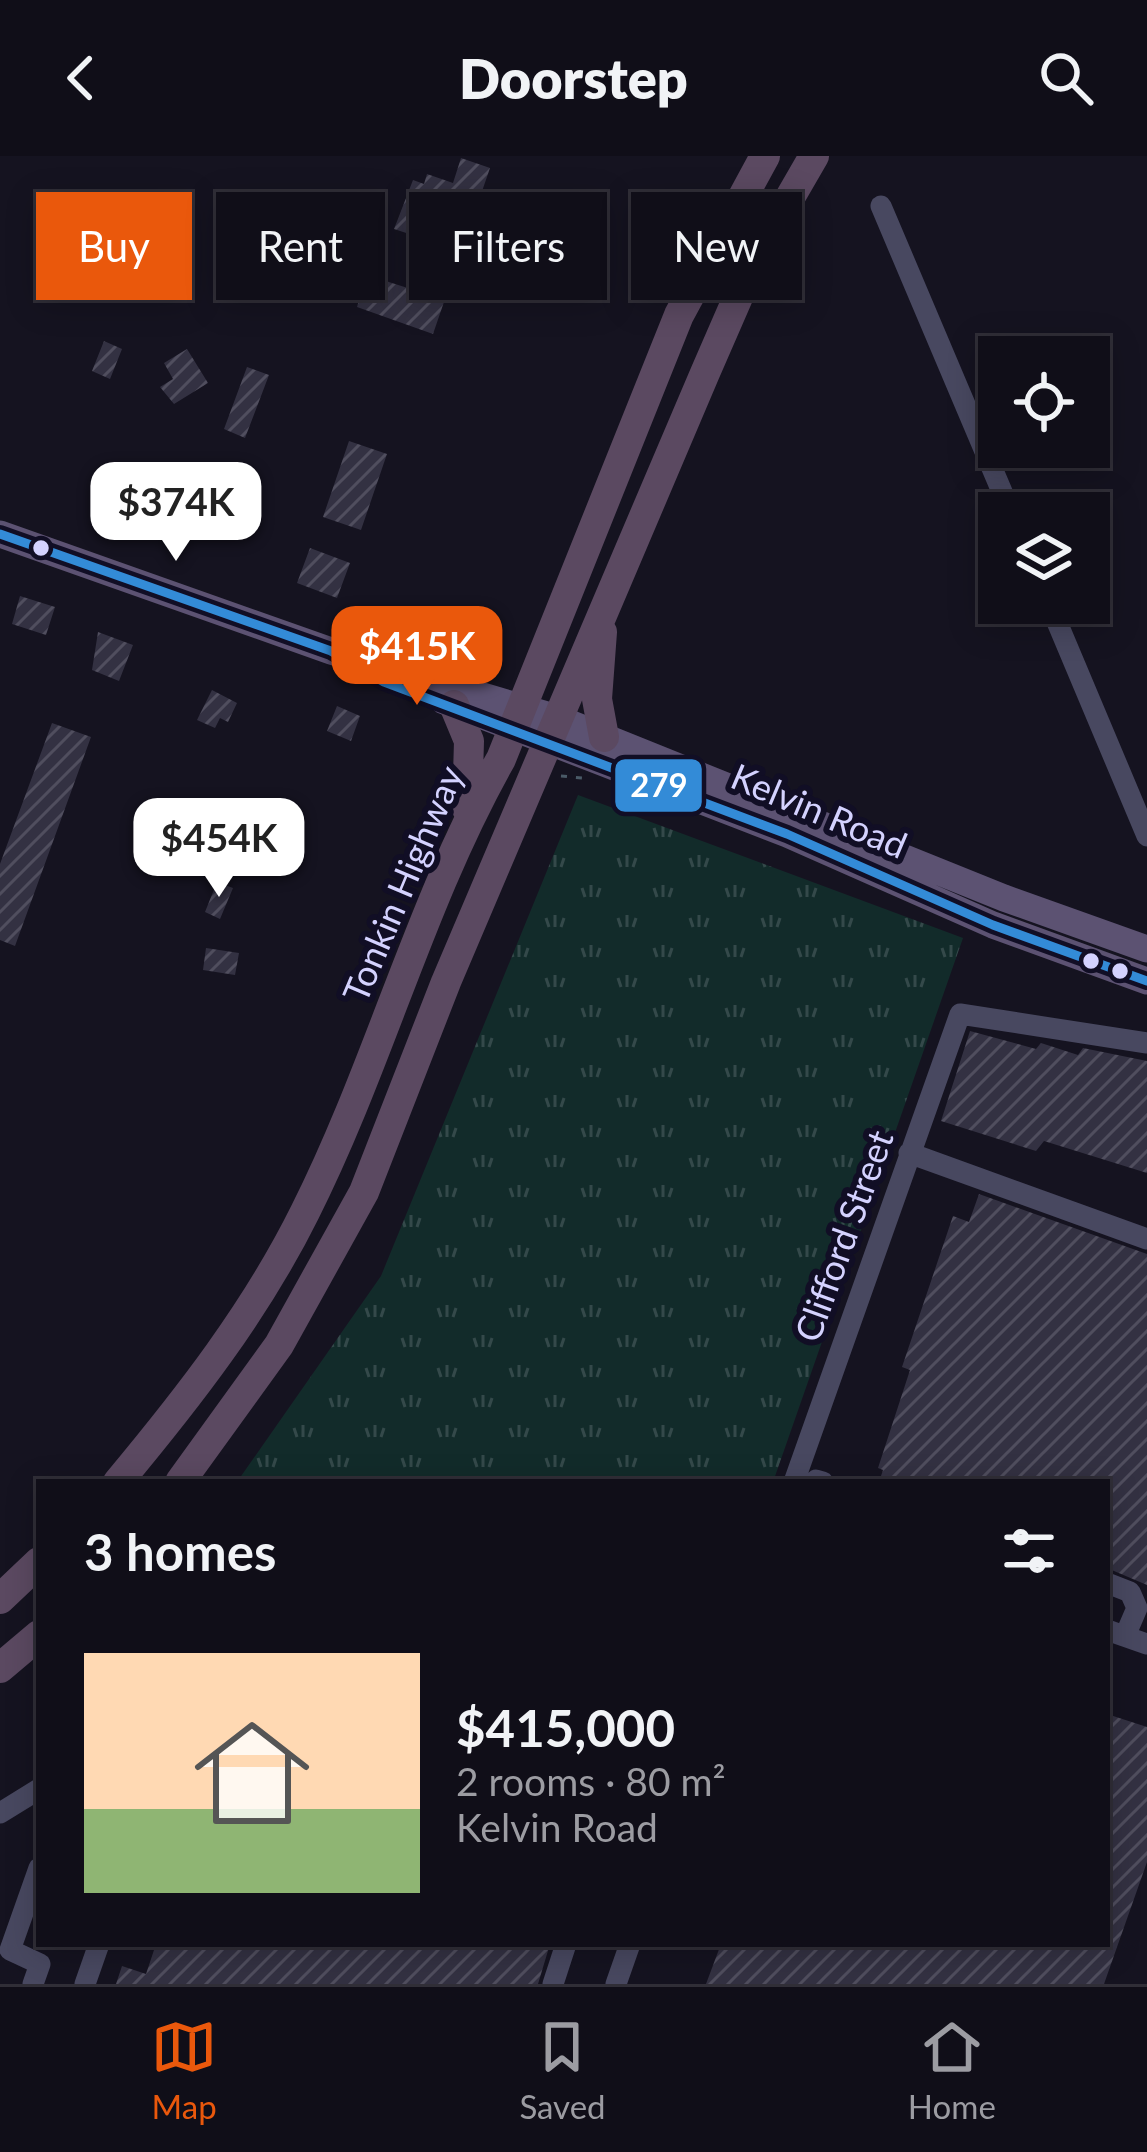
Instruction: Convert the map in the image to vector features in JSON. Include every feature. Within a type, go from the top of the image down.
[{"type":"highway","name":"Tonkin Highway","points":[[120,1479],[198,1382],[297,1229],[466,820],[516,717],[679,315],[766,156]]},
{"type":"highway","points":[[182,1479],[261,1372],[354,1211],[603,608],[755,259],[814,156]]},
{"type":"highway","points":[[603,608],[597,699],[604,737]]},
{"type":"highway","points":[[454,705],[469,741],[466,820]]},
{"type":"highway","points":[[0,1599],[36,1565]]},
{"type":"highway","points":[[0,1668],[36,1638]]},
{"type":"main road","name":"Kelvin Road","points":[[0,534],[552,730],[993,925],[1147,981]]},
{"type":"main road","name":"Kelvin Road","points":[[331,651],[384,682],[454,705],[516,717]]},
{"type":"main road","name":"Kelvin Road","points":[[552,730],[604,737],[1004,898],[1147,949]]},
{"type":"street","points":[[881,206],[1001,492]]},
{"type":"street","points":[[1057,624],[1147,836]]},
{"type":"street","name":"Clifford Street","points":[[812,1479],[909,1153],[960,1015],[1147,1043]]},
{"type":"street","points":[[909,1153],[1147,1239]]},
{"type":"street","points":[[1110,1584],[1130,1592],[1137,1608],[1126,1637]]},
{"type":"street","points":[[0,1814],[36,1792]]},
{"type":"street","points":[[33,1984],[40,1964],[10,1950],[36,1876]]},
{"type":"street","points":[[85,1984],[98,1947]]},
{"type":"street","points":[[554,1984],[565,1947]]},
{"type":"street","points":[[616,1984],[629,1947]]},
{"type":"green space","points":[[578,795],[963,938],[774,1479],[239,1479],[381,1276]]},
{"type":"building","points":[[461,158],[490,168],[482,192],[409,192],[409,234],[394,229],[413,180],[424,184],[427,174],[453,183]]},
{"type":"building","points":[[385,281],[409,288],[409,300],[445,300],[433,334],[357,307],[359,300],[385,300]]},
{"type":"building","points":[[104,341],[122,349],[110,379],[92,371]]},
{"type":"building","points":[[187,349],[208,383],[174,404],[160,387],[173,379],[164,363]]},
{"type":"building","points":[[247,367],[269,375],[245,438],[224,429]]},
{"type":"building","points":[[349,441],[387,454],[361,530],[323,517]]},
{"type":"building","points":[[196,503],[230,514],[224,533],[190,522]]},
{"type":"building","points":[[310,548],[350,563],[337,598],[297,583]]},
{"type":"building","points":[[20,596],[55,607],[46,635],[12,624]]},
{"type":"building","points":[[98,632],[133,645],[119,681],[92,670]]},
{"type":"building","points":[[212,690],[237,703],[228,722],[220,718],[215,728],[197,720]]},
{"type":"building","points":[[337,706],[360,716],[351,741],[327,731]]},
{"type":"building","points":[[52,723],[91,737],[15,946],[0,940],[0,864]]},
{"type":"building","points":[[217,882],[233,888],[220,919],[205,912]]},
{"type":"building","points":[[206,948],[239,953],[235,975],[203,970]]},
{"type":"building","points":[[970,1031],[1036,1049],[1041,1043],[1078,1055],[1083,1048],[1147,1061],[1147,1173],[1044,1141],[1036,1151],[941,1121]]},
{"type":"building","points":[[979,1194],[1147,1254],[1147,1585],[1110,1569],[1110,1479],[880,1479],[883,1470],[878,1468],[910,1370],[902,1367],[953,1216],[969,1222]]},
{"type":"building","points":[[1110,1715],[1147,1727],[1147,1862],[1104,1984],[706,1984],[720,1947],[1110,1947]]},
{"type":"building","points":[[155,1947],[549,1947],[538,1984],[116,1984],[122,1966],[146,1974]]},
{"type":"transit line","name":"279","points":[[0,534],[331,651],[384,682],[787,834],[993,925],[1147,981]]}]
